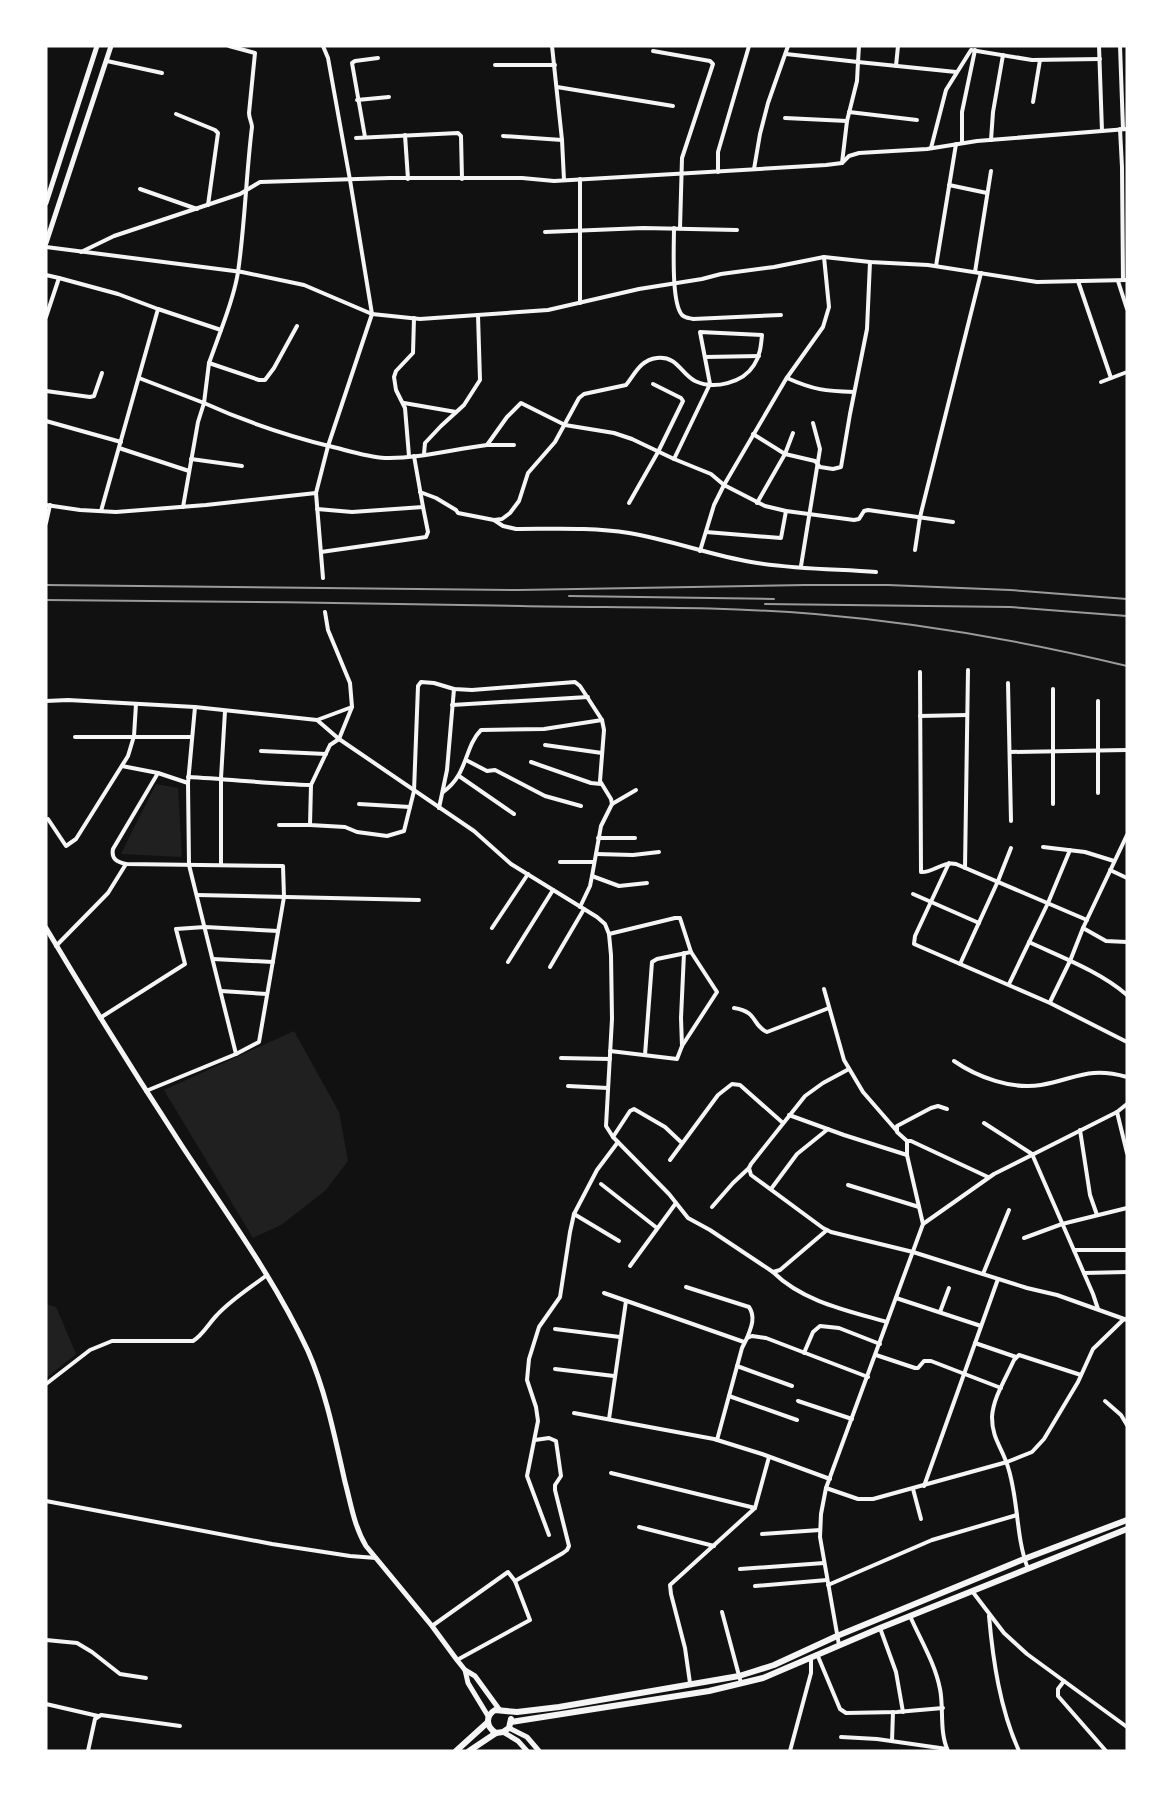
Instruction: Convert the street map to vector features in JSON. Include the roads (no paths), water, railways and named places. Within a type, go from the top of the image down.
[{"type":"main road","points":[[456,1751],[488,1719],[492,1712],[498,1709],[507,1712],[559,1707],[739,1676],[782,1662],[837,1636],[1127,1520]]},
{"type":"main road","points":[[488,1719],[490,1728],[505,1729],[763,1678],[814,1655],[1127,1529]]},
{"type":"main road","points":[[469,1751],[505,1729],[511,1718],[507,1712]]},
{"type":"street","points":[[46,202],[98,46]]},
{"type":"street","points":[[46,243],[111,46]]},
{"type":"street","points":[[183,507],[198,422],[204,403],[209,363],[232,298],[238,272],[252,125],[249,113],[256,53],[229,46]]},
{"type":"street","points":[[322,46],[328,58],[372,314],[328,446],[316,493],[323,578]]},
{"type":"street","points":[[552,46],[562,140],[564,180]]},
{"type":"street","points":[[718,172],[718,152],[749,46]]},
{"type":"street","points":[[754,170],[768,103],[788,46]]},
{"type":"street","points":[[842,163],[848,121],[857,80],[859,46]]},
{"type":"street","points":[[896,66],[898,46]]},
{"type":"street","points":[[1099,46],[1102,131]]},
{"type":"street","points":[[1120,46],[1123,129],[1123,280],[1127,309]]},
{"type":"street","points":[[931,148],[942,99],[969,52],[975,50],[1026,60],[1100,59]]},
{"type":"street","points":[[962,143],[962,112],[975,50]]},
{"type":"street","points":[[653,51],[710,61],[712,64],[685,148],[681,174],[680,228]]},
{"type":"street","points":[[786,54],[956,72]]},
{"type":"street","points":[[991,140],[993,112],[1003,55]]},
{"type":"street","points":[[365,137],[352,63],[378,58]]},
{"type":"street","points":[[1034,102],[1040,60]]},
{"type":"street","points":[[107,61],[162,72]]},
{"type":"street","points":[[495,65],[554,65]]},
{"type":"street","points":[[557,87],[673,106]]},
{"type":"street","points":[[358,100],[389,96]]},
{"type":"street","points":[[850,112],[917,120]]},
{"type":"street","points":[[176,114],[218,133],[208,205]]},
{"type":"street","points":[[784,118],[848,121]]},
{"type":"street","points":[[81,252],[114,236],[208,205],[246,190],[260,182],[390,178],[522,178],[564,180],[754,170],[842,163],[849,156],[859,153],[931,148],[991,140],[1123,129]]},
{"type":"street","points":[[356,138],[460,134],[462,179]]},
{"type":"street","points":[[404,135],[408,179]]},
{"type":"street","points":[[503,136],[562,140]]},
{"type":"street","points":[[936,266],[956,144]]},
{"type":"street","points":[[975,272],[991,171]]},
{"type":"street","points":[[580,179],[580,303]]},
{"type":"street","points":[[949,185],[988,193]]},
{"type":"street","points":[[140,189],[197,209]]},
{"type":"street","points":[[674,228],[674,284],[682,316],[688,318],[781,315]]},
{"type":"street","points":[[545,232],[674,228],[737,230]]},
{"type":"street","points":[[46,247],[238,272],[304,285],[372,314],[414,318],[548,310],[721,274],[774,267],[824,257],[936,266],[1037,282],[1123,280]]},
{"type":"street","points":[[700,551],[714,505],[724,485],[787,378],[823,327],[829,307],[824,257]]},
{"type":"street","points":[[753,434],[785,454],[815,460],[820,467],[833,469],[841,467],[867,329],[870,262]]},
{"type":"street","points":[[915,550],[920,517],[981,273]]},
{"type":"street","points":[[46,275],[118,294],[221,330]]},
{"type":"street","points":[[46,317],[58,278]]},
{"type":"street","points":[[1078,282],[1111,378]]},
{"type":"street","points":[[101,511],[158,309]]},
{"type":"street","points":[[424,454],[425,443],[464,405],[480,380],[478,315]]},
{"type":"street","points":[[409,456],[404,403],[396,390],[394,377],[396,372],[413,353],[414,318]]},
{"type":"street","points":[[209,363],[259,380],[265,380],[274,368],[297,326]]},
{"type":"street","points":[[494,520],[502,518],[520,501],[528,473],[555,442],[581,396],[626,385],[637,369],[648,360],[657,358],[672,360],[693,380],[710,384],[730,383],[740,378],[754,366],[759,356],[762,336],[700,332],[710,384],[674,459]]},
{"type":"street","points":[[705,357],[759,356]]},
{"type":"street","points":[[1102,382],[1127,372]]},
{"type":"street","points":[[46,391],[94,396],[102,373]]},
{"type":"street","points":[[139,378],[262,427],[328,446],[384,458],[414,456],[487,445],[514,445]]},
{"type":"street","points":[[787,378],[810,388],[854,392]]},
{"type":"street","points":[[629,503],[658,452],[683,400],[653,384]]},
{"type":"street","points":[[404,403],[456,412]]},
{"type":"street","points":[[487,445],[507,417],[520,403],[565,425],[622,435],[711,474],[724,485],[756,503],[786,511],[857,520],[864,511],[868,510],[953,522]]},
{"type":"street","points":[[46,421],[121,442]]},
{"type":"street","points":[[801,566],[820,446],[813,423]]},
{"type":"street","points":[[756,503],[785,454],[793,433]]},
{"type":"street","points":[[119,448],[189,471]]},
{"type":"street","points":[[321,552],[426,537],[428,532],[414,456]]},
{"type":"street","points":[[191,459],[242,466]]},
{"type":"street","points":[[420,492],[436,498],[458,513],[494,520],[503,526],[516,529],[627,533],[753,562],[876,572]]},
{"type":"street","points":[[46,523],[48,505],[116,512],[316,493]]},
{"type":"street","points":[[317,509],[352,512],[423,507]]},
{"type":"street","points":[[706,532],[781,538],[786,511]]},
{"type":"street","points":[[310,825],[311,785],[330,745],[339,739],[352,707],[350,683],[328,630],[324,612]]},
{"type":"street","points":[[965,868],[968,670]]},
{"type":"street","points":[[920,672],[921,871],[924,873],[949,863],[998,881],[1087,920]]},
{"type":"street","points":[[279,825],[345,827],[356,832],[386,836],[404,831],[414,791],[419,683],[427,682],[454,689],[483,690],[575,682],[588,697],[602,720],[604,730],[600,773],[601,784],[611,799],[612,804]]},
{"type":"street","points":[[1008,683],[1011,821]]},
{"type":"street","points":[[439,808],[447,770],[454,689]]},
{"type":"street","points":[[1053,689],[1053,804]]},
{"type":"street","points":[[452,705],[588,697]]},
{"type":"street","points":[[46,701],[68,700],[195,708],[317,720],[352,707]]},
{"type":"street","points":[[1098,701],[1098,793]]},
{"type":"street","points":[[48,819],[68,846],[80,834],[122,766],[134,736],[136,704]]},
{"type":"street","points":[[195,708],[188,777],[189,865],[236,1054]]},
{"type":"street","points":[[221,865],[221,778],[226,711]]},
{"type":"street","points":[[920,716],[967,715]]},
{"type":"street","points":[[317,720],[339,739],[474,831],[511,864],[597,917],[604,924],[609,934],[611,955],[612,1019],[606,1126],[613,1137],[669,1194],[688,1218],[710,1230],[774,1272],[790,1286],[830,1305],[888,1322]]},
{"type":"street","points":[[443,792],[454,784],[459,776],[481,730],[544,729],[602,720]]},
{"type":"street","points":[[75,737],[192,737]]},
{"type":"street","points":[[545,745],[602,752]]},
{"type":"street","points":[[1010,752],[1127,750]]},
{"type":"street","points":[[261,751],[326,754]]},
{"type":"street","points":[[466,760],[487,771],[495,770],[545,796],[581,806]]},
{"type":"street","points":[[531,762],[591,783],[601,784]]},
{"type":"street","points":[[122,766],[158,773],[188,784]]},
{"type":"street","points":[[146,1091],[236,1054],[259,1042],[284,897],[283,866],[126,864],[119,863],[113,858],[113,849],[158,773]]},
{"type":"street","points":[[459,776],[514,814]]},
{"type":"street","points":[[188,777],[221,778],[261,784],[311,785]]},
{"type":"street","points":[[550,967],[582,908],[592,876],[600,826],[612,804],[636,790]]},
{"type":"street","points":[[359,804],[410,806]]},
{"type":"street","points":[[1050,1002],[1127,835]]},
{"type":"street","points":[[598,838],[635,838]]},
{"type":"street","points":[[1043,847],[1093,854],[1114,861]]},
{"type":"street","points":[[960,964],[1011,848]]},
{"type":"street","points":[[1009,984],[1048,903],[1070,850]]},
{"type":"street","points":[[596,854],[633,855],[659,852]]},
{"type":"street","points":[[560,862],[594,862]]},
{"type":"street","points":[[949,863],[932,902],[914,936],[914,944],[1050,1002],[1127,1042]]},
{"type":"street","points":[[56,946],[108,893],[126,864]]},
{"type":"street","points":[[1110,870],[1127,878]]},
{"type":"street","points":[[492,928],[528,874]]},
{"type":"street","points":[[592,876],[618,886],[647,883]]},
{"type":"street","points":[[508,962],[553,890]]},
{"type":"street","points":[[913,894],[978,923]]},
{"type":"street","points":[[197,895],[419,900]]},
{"type":"street","points":[[609,934],[678,917],[682,922],[691,952],[717,992],[682,1046],[676,1060],[610,1051]]},
{"type":"street","points":[[46,928],[146,1091],[267,1275],[290,1318],[315,1371],[325,1398],[356,1528],[366,1546],[432,1626],[456,1660],[474,1676],[498,1709]]},
{"type":"street","points":[[100,1018],[185,964],[176,929],[205,928],[278,931]]},
{"type":"street","points":[[1083,928],[1106,941],[1127,942]]},
{"type":"street","points":[[1029,942],[1070,961],[1112,984],[1127,995]]},
{"type":"street","points":[[645,1055],[652,962],[657,959],[691,952]]},
{"type":"street","points":[[682,1046],[681,1018],[684,953]]},
{"type":"street","points":[[213,959],[273,962]]},
{"type":"street","points":[[824,989],[840,1046],[849,1069],[863,1092],[896,1130],[907,1141],[911,1141],[988,1177]]},
{"type":"street","points":[[221,991],[268,994]]},
{"type":"street","points":[[734,1008],[748,1012],[762,1030],[767,1032],[829,1008]]},
{"type":"street","points":[[560,1058],[610,1059]]},
{"type":"street","points":[[954,1061],[968,1071],[993,1080],[1020,1086],[1040,1086],[1087,1073],[1107,1072],[1127,1077]]},
{"type":"street","points":[[712,1207],[737,1178],[749,1168],[789,1115],[811,1092],[849,1069]]},
{"type":"street","points":[[670,1160],[718,1095],[732,1084],[740,1085],[783,1123]]},
{"type":"street","points":[[568,1086],[608,1088]]},
{"type":"street","points":[[923,1224],[988,1177],[1117,1112],[1127,1104]]},
{"type":"street","points":[[896,1130],[897,1126],[902,1122],[931,1108],[938,1106],[947,1109]]},
{"type":"street","points":[[613,1137],[630,1111],[634,1110],[665,1127],[682,1143]]},
{"type":"street","points":[[1117,1112],[1127,1153]]},
{"type":"street","points":[[789,1115],[907,1155]]},
{"type":"street","points":[[984,1123],[1032,1154],[1095,1298],[1098,1309]]},
{"type":"street","points":[[771,1189],[797,1154],[828,1129]]},
{"type":"street","points":[[1080,1130],[1089,1190],[1097,1215]]},
{"type":"street","points":[[839,1645],[824,1563],[820,1530],[821,1514],[826,1488],[923,1224],[907,1155],[907,1141]]},
{"type":"street","points":[[549,1535],[527,1476],[538,1421],[536,1407],[527,1380],[529,1360],[539,1327],[560,1298],[574,1214],[597,1170],[618,1142]]},
{"type":"street","points":[[749,1168],[752,1175],[827,1230],[913,1252],[1056,1295],[1126,1320],[1093,1349],[1081,1376],[1038,1446],[1025,1456],[924,1486],[865,1500],[826,1488]]},
{"type":"street","points":[[601,1184],[657,1228]]},
{"type":"street","points":[[848,1186],[919,1207]]},
{"type":"street","points":[[630,1266],[676,1203]]},
{"type":"street","points":[[1024,1238],[1062,1224],[1127,1208]]},
{"type":"street","points":[[983,1274],[1009,1210]]},
{"type":"street","points":[[574,1214],[619,1241]]},
{"type":"street","points":[[774,1272],[780,1270],[827,1230]]},
{"type":"street","points":[[1074,1250],[1127,1250]]},
{"type":"street","points":[[1084,1273],[1127,1272]]},
{"type":"street","points":[[46,1384],[90,1350],[112,1341],[193,1341],[227,1306],[267,1275]]},
{"type":"street","points":[[924,1486],[998,1279]]},
{"type":"street","points":[[686,1287],[749,1308],[753,1313],[716,1440]]},
{"type":"street","points":[[940,1312],[949,1288]]},
{"type":"street","points":[[604,1293],[746,1340],[759,1336],[868,1377]]},
{"type":"street","points":[[896,1298],[981,1326]]},
{"type":"street","points":[[609,1419],[626,1301]]},
{"type":"street","points":[[804,1353],[813,1332],[820,1326],[839,1328],[880,1344]]},
{"type":"street","points":[[555,1329],[620,1337]]},
{"type":"street","points":[[975,1343],[1016,1356],[1023,1356],[1081,1376]]},
{"type":"street","points":[[876,1355],[915,1368],[918,1368],[924,1361],[931,1361],[1001,1388]]},
{"type":"street","points":[[1016,1356],[993,1410],[993,1426],[996,1442],[1007,1462],[1024,1560],[1028,1569]]},
{"type":"street","points":[[737,1366],[792,1386]]},
{"type":"street","points":[[555,1369],[614,1376]]},
{"type":"street","points":[[729,1396],[798,1420]]},
{"type":"street","points":[[798,1400],[852,1419]]},
{"type":"street","points":[[1105,1401],[1121,1414],[1127,1425]]},
{"type":"street","points":[[574,1413],[716,1440],[769,1456],[830,1479]]},
{"type":"street","points":[[515,1581],[563,1553],[569,1546],[555,1490],[555,1485],[561,1476],[556,1442],[549,1438],[534,1440]]},
{"type":"street","points":[[690,1683],[670,1589],[672,1582],[755,1508],[769,1456]]},
{"type":"street","points":[[611,1473],[755,1508]]},
{"type":"street","points":[[913,1488],[921,1519]]},
{"type":"street","points":[[46,1501],[272,1544],[376,1558]]},
{"type":"street","points":[[828,1585],[932,1540],[1017,1515]]},
{"type":"street","points":[[639,1527],[714,1546]]},
{"type":"street","points":[[762,1534],[820,1530]]},
{"type":"street","points":[[740,1569],[824,1563]]},
{"type":"street","points":[[432,1626],[508,1572],[515,1581],[530,1620],[456,1660]]},
{"type":"street","points":[[756,1586],[827,1580]]},
{"type":"street","points":[[972,1591],[990,1616],[1027,1654],[1127,1727]]},
{"type":"street","points":[[722,1612],[741,1683]]},
{"type":"street","points":[[841,1737],[892,1741],[947,1750],[938,1679],[910,1616]]},
{"type":"street","points":[[990,1616],[992,1644],[1000,1691],[1011,1732],[1019,1751]]},
{"type":"street","points":[[880,1628],[896,1672],[903,1712]]},
{"type":"street","points":[[46,1640],[77,1643],[120,1674],[146,1678]]},
{"type":"street","points":[[814,1655],[842,1712],[852,1714],[903,1712],[942,1708]]},
{"type":"street","points":[[790,1751],[814,1655]]},
{"type":"street","points":[[465,1670],[468,1683],[488,1719]]},
{"type":"street","points":[[1064,1681],[1058,1689],[1058,1696],[1106,1751]]},
{"type":"street","points":[[46,1704],[98,1716],[180,1726]]},
{"type":"street","points":[[892,1712],[892,1741]]},
{"type":"street","points":[[88,1751],[93,1724],[98,1716]]},
{"type":"street","points":[[505,1729],[528,1751]]},
{"type":"street","points":[[505,1729],[527,1737],[539,1751]]},
{"type":"railway","points":[[46,585],[519,590],[888,585],[1010,590],[1127,599]]},
{"type":"railway","points":[[569,596],[774,599]]},
{"type":"railway","points":[[46,600],[284,602],[778,611],[894,622],[972,634],[1127,666]]},
{"type":"railway","points":[[765,604],[1010,607],[1127,616]]}]
